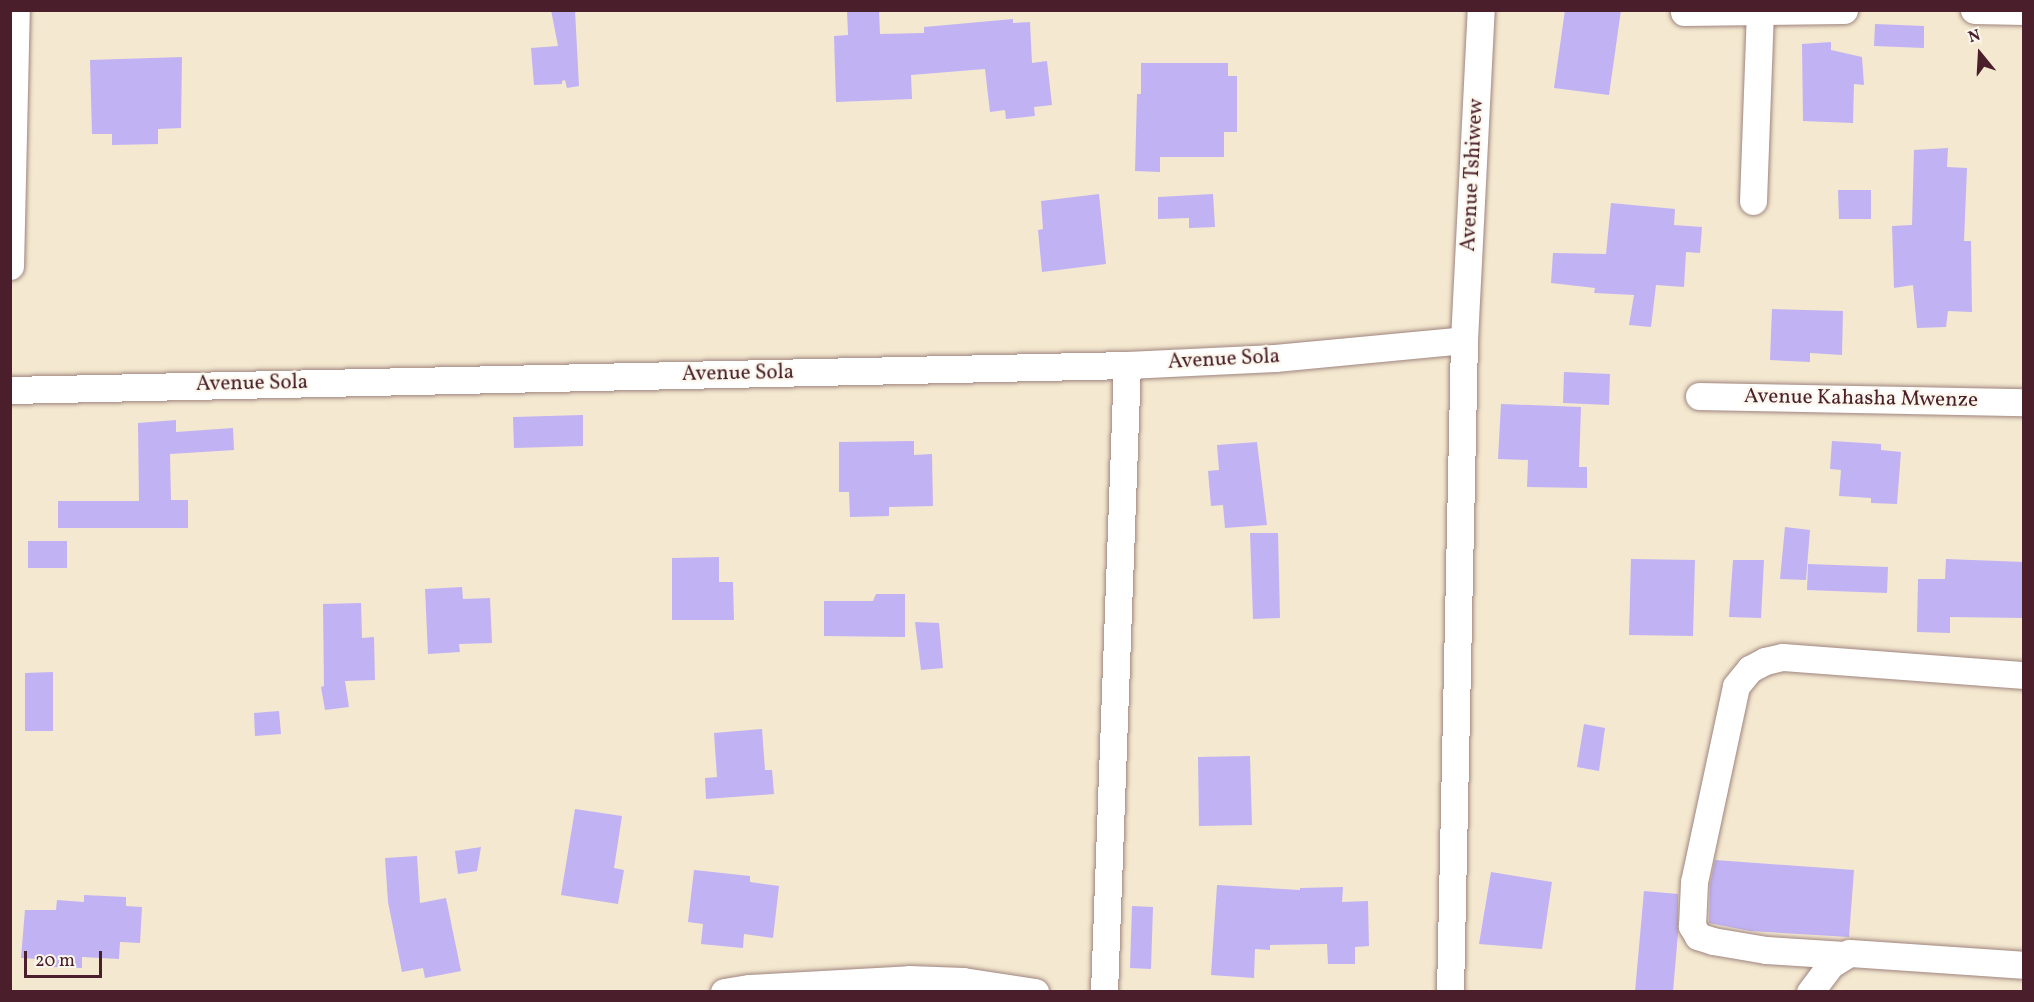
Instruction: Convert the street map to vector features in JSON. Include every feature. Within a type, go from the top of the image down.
[{"type":"street","points":[[10,266],[16,10]]},
{"type":"street","name":"Avenue Tshiwew","points":[[1450,992],[1464,340],[1481,10]]},
{"type":"street","points":[[1684,12],[1760,13],[1844,10]]},
{"type":"street","points":[[1974,10],[2024,11]]},
{"type":"street","points":[[1753,201],[1760,13]]},
{"type":"street","name":"Avenue Sola","points":[[10,390],[1127,365],[1275,358],[1464,340]]},
{"type":"street","points":[[1104,992],[1127,365]]},
{"type":"street","name":"Avenue Kahasha Mwenze","points":[[1699,396],[2024,402]]},
{"type":"street","points":[[2024,675],[1783,657],[1765,661],[1750,669],[1736,686],[1694,882],[1692,926],[1698,936],[1713,941],[1766,950],[1844,955],[1861,953],[2024,964]]},
{"type":"street","points":[[1810,992],[1830,965],[1844,955]]},
{"type":"street","points":[[724,992],[750,988],[909,979],[963,981],[1035,992]]},
{"type":"building","points":[[551,10],[575,10],[579,86],[567,88],[565,80],[562,84],[534,85],[531,48],[558,46]]},
{"type":"building","points":[[847,10],[879,10],[880,34],[924,33],[924,27],[1013,19],[1013,23],[1030,22],[1032,63],[1047,61],[1052,105],[1034,107],[1035,116],[1006,119],[1005,110],[990,112],[985,69],[911,75],[912,99],[836,102],[834,36],[848,35]]},
{"type":"building","points":[[1565,10],[1621,10],[1609,95],[1554,88]]},
{"type":"building","points":[[1875,24],[1924,26],[1924,48],[1874,46]]},
{"type":"building","points":[[1831,42],[1831,50],[1862,57],[1864,85],[1854,84],[1853,123],[1803,121],[1802,44]]},
{"type":"building","points":[[182,57],[181,128],[158,129],[158,144],[112,145],[112,134],[92,134],[90,60]]},
{"type":"building","points":[[1141,63],[1228,63],[1228,76],[1237,76],[1237,132],[1224,132],[1224,157],[1160,157],[1160,172],[1135,171],[1137,94],[1141,94]]},
{"type":"building","points":[[1948,148],[1947,167],[1967,168],[1964,241],[1971,241],[1972,312],[1948,311],[1946,327],[1917,328],[1913,285],[1894,288],[1892,226],[1912,225],[1914,150]]},
{"type":"building","points":[[1838,190],[1871,190],[1871,219],[1839,219]]},
{"type":"building","points":[[1099,194],[1106,264],[1042,272],[1038,230],[1043,229],[1041,201]]},
{"type":"building","points":[[1213,194],[1215,227],[1189,228],[1189,218],[1158,219],[1158,197]]},
{"type":"building","points":[[1611,203],[1675,209],[1674,225],[1702,227],[1700,253],[1686,252],[1684,287],[1656,285],[1651,327],[1629,325],[1634,295],[1594,293],[1595,288],[1551,283],[1553,253],[1606,254]]},
{"type":"building","points":[[1772,309],[1843,311],[1842,355],[1810,353],[1810,362],[1770,360]]},
{"type":"building","points":[[1564,372],[1610,374],[1609,405],[1563,403]]},
{"type":"building","points":[[1501,404],[1581,407],[1579,467],[1587,467],[1587,488],[1527,487],[1528,460],[1498,459]]},
{"type":"building","points":[[583,415],[583,446],[514,448],[513,417]]},
{"type":"building","points":[[176,420],[176,432],[233,428],[234,450],[170,454],[171,500],[188,500],[188,528],[58,528],[58,501],[139,501],[138,423]]},
{"type":"building","points":[[914,441],[914,455],[932,454],[933,506],[889,507],[889,516],[850,517],[849,492],[839,492],[839,442]]},
{"type":"building","points":[[1832,441],[1881,444],[1881,450],[1901,452],[1897,504],[1871,503],[1871,498],[1839,496],[1841,470],[1830,469]]},
{"type":"building","points":[[1257,442],[1267,525],[1225,528],[1223,505],[1211,506],[1208,471],[1219,470],[1217,445]]},
{"type":"building","points":[[1785,527],[1810,530],[1806,580],[1780,579]]},
{"type":"building","points":[[1250,533],[1278,533],[1280,618],[1253,619]]},
{"type":"building","points":[[28,541],[67,541],[67,568],[28,568]]},
{"type":"building","points":[[719,557],[719,582],[733,582],[734,620],[672,620],[672,558]]},
{"type":"building","points":[[1631,559],[1695,560],[1693,636],[1629,635]]},
{"type":"building","points":[[1946,559],[2024,562],[2024,618],[1950,617],[1950,633],[1917,632],[1918,579],[1945,579]]},
{"type":"building","points":[[1733,560],[1764,560],[1761,618],[1729,617]]},
{"type":"building","points":[[1808,564],[1888,567],[1887,593],[1807,590]]},
{"type":"building","points":[[462,587],[463,599],[490,598],[492,643],[459,644],[460,652],[428,654],[425,589]]},
{"type":"building","points":[[876,594],[905,594],[905,637],[824,636],[824,601],[873,601]]},
{"type":"building","points":[[361,603],[362,638],[374,637],[375,680],[345,681],[349,707],[325,710],[321,687],[324,686],[323,604]]},
{"type":"building","points":[[915,622],[939,623],[943,668],[921,670]]},
{"type":"building","points":[[53,672],[53,731],[25,731],[25,673]]},
{"type":"building","points":[[279,711],[281,734],[255,736],[254,713]]},
{"type":"building","points":[[1584,724],[1605,728],[1599,771],[1577,767]]},
{"type":"building","points":[[762,729],[765,770],[772,770],[774,794],[706,799],[705,778],[717,777],[714,733]]},
{"type":"building","points":[[1250,756],[1252,825],[1199,826],[1198,757]]},
{"type":"building","points":[[575,809],[622,816],[614,868],[624,870],[618,904],[561,895]]},
{"type":"building","points":[[481,847],[477,871],[458,874],[455,851]]},
{"type":"building","points":[[417,856],[420,903],[446,898],[461,971],[425,978],[423,968],[402,972],[388,902],[385,858]]},
{"type":"building","points":[[1715,860],[1854,870],[1849,937],[1750,931],[1709,923],[1710,884]]},
{"type":"building","points":[[694,870],[750,876],[750,882],[779,886],[773,938],[744,934],[743,948],[701,944],[703,924],[688,922]]},
{"type":"building","points":[[1491,872],[1552,882],[1542,949],[1479,944]]},
{"type":"building","points":[[1217,885],[1300,890],[1300,888],[1343,887],[1342,902],[1368,901],[1369,946],[1355,947],[1355,964],[1328,964],[1327,944],[1270,945],[1270,950],[1255,949],[1254,978],[1211,975]]},
{"type":"building","points":[[1644,891],[1678,894],[1678,933],[1673,992],[1635,992]]},
{"type":"building","points":[[84,895],[126,897],[126,906],[142,907],[140,943],[120,942],[119,959],[82,957],[82,968],[52,967],[53,960],[21,958],[25,910],[56,910],[57,900],[84,902]]},
{"type":"building","points":[[1132,906],[1153,907],[1151,969],[1130,968]]}]
